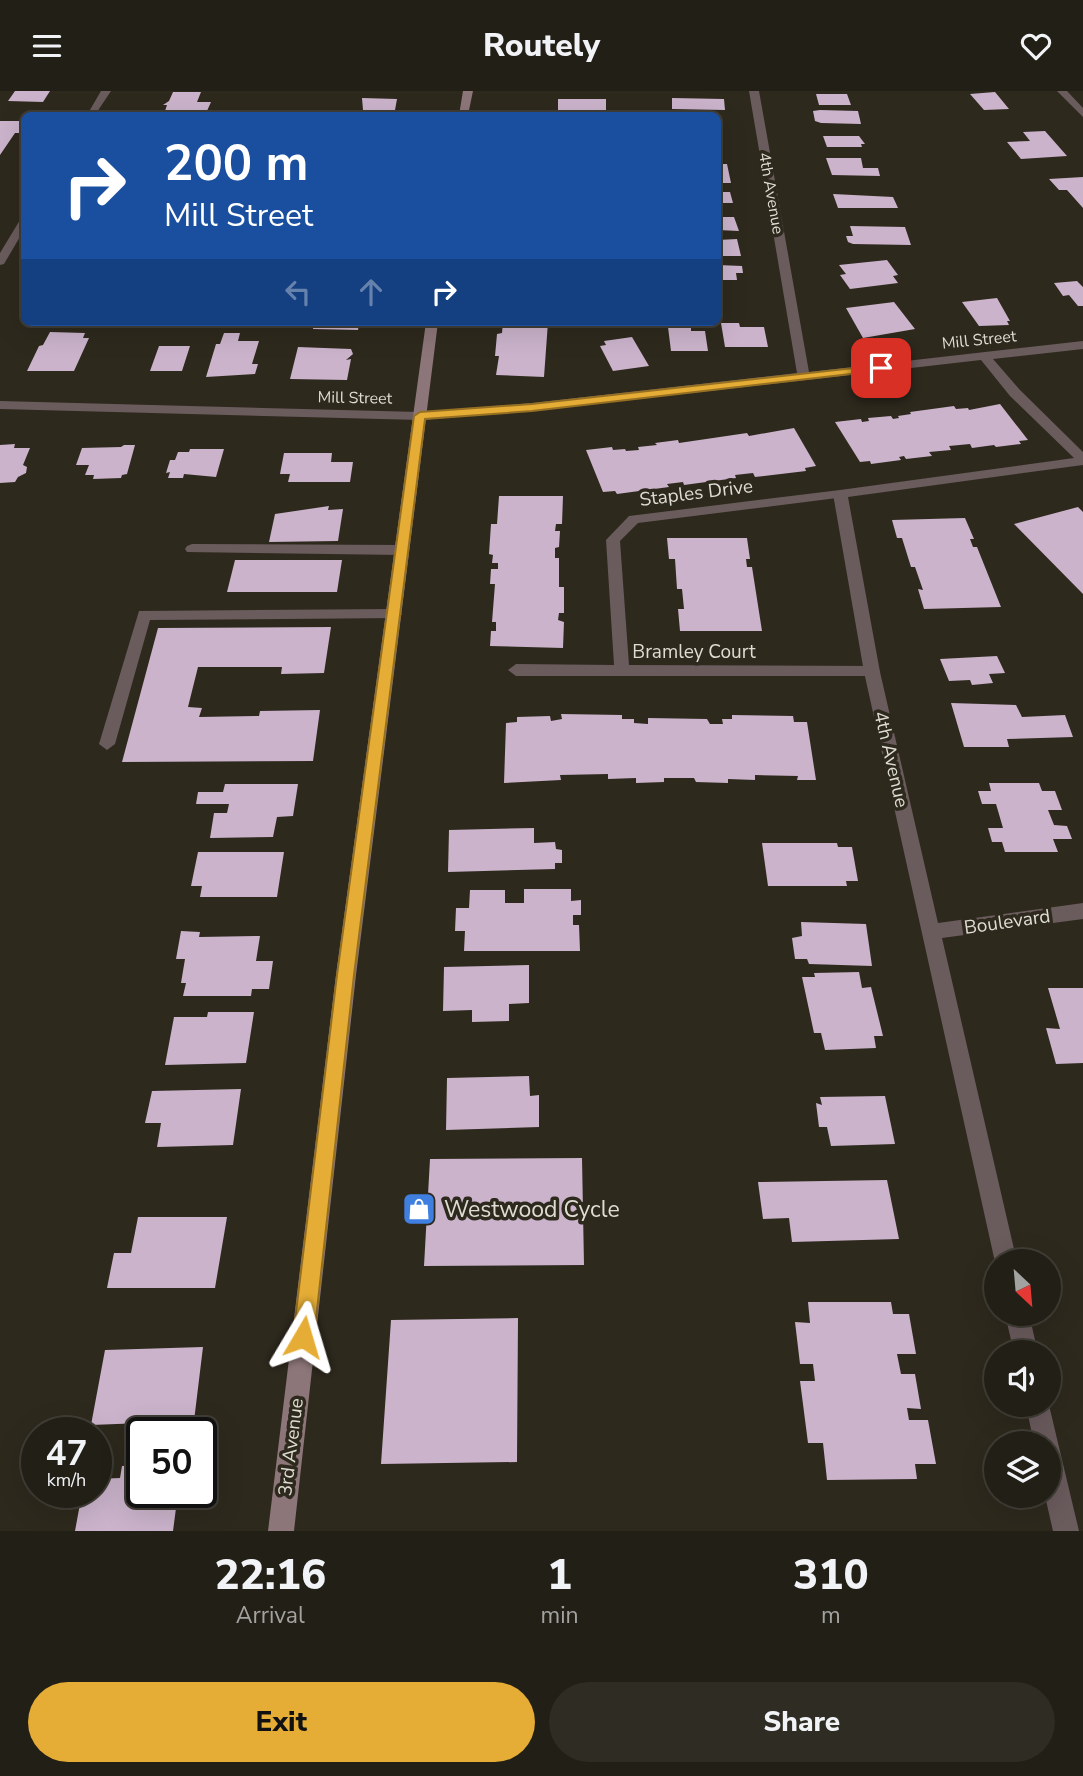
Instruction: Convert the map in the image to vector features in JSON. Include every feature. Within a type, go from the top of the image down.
[{"type":"main road","points":[[464,112],[468,91]]},
{"type":"main road","name":"3rd Avenue","points":[[281,1531],[346,975],[431,326]]},
{"type":"street","points":[[93,112],[106,91]]},
{"type":"street","name":"4th Avenue","points":[[754,91],[804,377]]},
{"type":"street","points":[[1062,91],[1083,114]]},
{"type":"street","points":[[0,262],[21,227]]},
{"type":"street","name":"Mill Street","points":[[0,405],[420,416],[532,407],[1083,345]]},
{"type":"street","points":[[984,356],[1015,393],[1083,460]]},
{"type":"street","points":[[840,494],[1083,460]]},
{"type":"street","name":"4th Avenue","points":[[840,494],[872,673],[1003,1249]]},
{"type":"street","name":"Staples Drive","points":[[622,672],[613,540],[634,519],[840,494]]},
{"type":"street","points":[[192,549],[402,550]]},
{"type":"street","points":[[107,744],[144,615],[394,614]]},
{"type":"street","name":"Bramley Court","points":[[516,670],[872,673]]},
{"type":"street","name":"Boulevard","points":[[932,932],[1083,911]]},
{"type":"street","points":[[1061,1508],[1066,1531]]},
{"type":"building","points":[[15,91],[50,91],[43,102],[8,101]]},
{"type":"building","points":[[173,92],[201,92],[197,102],[211,102],[207,111],[165,111],[167,105],[163,105],[169,101]]},
{"type":"building","points":[[995,92],[1009,109],[984,110],[970,94]]},
{"type":"building","points":[[816,94],[847,94],[851,105],[819,105]]},
{"type":"building","points":[[362,98],[397,99],[395,110],[363,110]]},
{"type":"building","points":[[672,98],[724,99],[725,110],[672,109]]},
{"type":"building","points":[[558,99],[606,99],[606,110],[558,112]]},
{"type":"building","points":[[813,111],[858,111],[861,124],[815,121]]},
{"type":"building","points":[[0,121],[21,121],[21,133],[15,133],[0,155]]},
{"type":"building","points":[[1045,131],[1067,156],[1021,159],[1007,142],[1030,141],[1023,132]]},
{"type":"building","points":[[823,136],[859,136],[865,144],[861,144],[862,147],[827,147]]},
{"type":"building","points":[[826,158],[861,158],[863,168],[878,168],[880,176],[832,175]]},
{"type":"building","points":[[721,164],[727,164],[731,183],[721,183]]},
{"type":"building","points":[[1083,177],[1083,208],[1067,190],[1059,190],[1049,179]]},
{"type":"building","points":[[721,192],[730,192],[733,203],[721,203]]},
{"type":"building","points":[[833,194],[893,197],[898,208],[838,208]]},
{"type":"building","points":[[721,217],[734,217],[739,231],[721,230]]},
{"type":"building","points":[[850,226],[905,227],[911,245],[853,244],[848,242],[846,236],[853,236]]},
{"type":"building","points":[[737,239],[741,256],[721,256],[721,240]]},
{"type":"building","points":[[887,260],[898,275],[893,276],[898,283],[850,289],[840,275],[846,274],[839,265]]},
{"type":"building","points":[[721,265],[742,266],[743,273],[736,273],[737,280],[721,280]]},
{"type":"building","points":[[1077,281],[1083,287],[1083,306],[1078,306],[1069,295],[1063,296],[1054,283]]},
{"type":"building","points":[[997,298],[1010,321],[1007,321],[1009,325],[979,326],[962,302]]},
{"type":"building","points":[[894,302],[915,329],[863,338],[846,308]]},
{"type":"building","points":[[721,323],[739,323],[740,327],[764,327],[768,347],[725,347]]},
{"type":"building","points":[[313,326],[358,326],[358,330],[313,329]]},
{"type":"building","points":[[503,326],[548,326],[544,377],[496,375],[499,356],[495,356],[497,334],[502,333]]},
{"type":"building","points":[[668,327],[691,327],[691,331],[705,331],[708,351],[671,351]]},
{"type":"building","points":[[50,332],[85,333],[83,338],[89,338],[74,371],[27,371],[39,346],[43,345]]},
{"type":"building","points":[[224,333],[240,333],[238,341],[259,341],[252,364],[258,364],[255,374],[206,377],[216,344],[220,344]]},
{"type":"building","points":[[632,337],[649,366],[613,371],[600,346],[606,345],[604,341]]},
{"type":"building","points":[[159,346],[190,346],[182,371],[150,371]]},
{"type":"building","points":[[298,347],[351,349],[353,354],[346,360],[351,359],[347,380],[290,379]]},
{"type":"building","points":[[1000,404],[1028,440],[1019,441],[1021,444],[996,447],[972,448],[970,444],[949,446],[951,450],[929,452],[932,456],[906,459],[904,456],[899,457],[901,460],[871,464],[870,461],[860,462],[835,422],[861,419],[862,422],[869,421],[868,418],[891,416],[893,419],[911,414],[910,412],[954,406],[956,409],[969,410]]},
{"type":"building","points":[[794,428],[816,466],[805,468],[806,471],[755,477],[753,473],[735,475],[736,478],[684,485],[683,482],[667,484],[669,487],[617,494],[615,491],[603,492],[586,450],[612,447],[613,450],[639,450],[638,447],[657,445],[655,443],[678,440],[679,443],[747,433],[749,436]]},
{"type":"building","points":[[15,444],[14,448],[30,448],[23,465],[27,467],[26,473],[15,482],[0,483],[0,445]]},
{"type":"building","points":[[135,445],[127,474],[121,478],[93,479],[94,475],[85,475],[89,465],[76,465],[82,448]]},
{"type":"building","points":[[190,449],[224,449],[216,477],[184,474],[183,478],[168,478],[170,472],[166,473],[170,460],[175,460],[178,452],[189,452]]},
{"type":"building","points":[[284,453],[332,453],[331,462],[353,462],[350,482],[288,482],[290,474],[280,474]]},
{"type":"building","points":[[499,496],[563,496],[562,524],[556,524],[555,531],[560,531],[555,558],[559,558],[559,587],[564,587],[564,613],[559,613],[558,620],[564,622],[563,648],[490,646],[491,631],[496,631],[496,622],[492,622],[495,584],[490,584],[491,569],[498,569],[498,563],[492,563],[493,555],[489,554],[491,524],[497,524]]},
{"type":"building","points":[[329,506],[328,510],[343,509],[338,541],[269,542],[275,514]]},
{"type":"building","points":[[1078,507],[1083,512],[1083,594],[1014,524]]},
{"type":"building","points":[[965,518],[974,539],[970,539],[973,547],[977,547],[1001,607],[924,609],[918,589],[923,590],[915,567],[911,567],[902,538],[897,538],[892,520]]},
{"type":"building","points":[[667,538],[747,538],[750,559],[746,559],[747,567],[752,567],[762,631],[680,631],[678,609],[684,609],[682,589],[677,589],[675,559],[669,559]]},
{"type":"building","points":[[235,560],[342,560],[337,592],[227,592]]},
{"type":"building","points":[[331,627],[324,673],[281,674],[282,667],[198,667],[188,707],[202,708],[199,717],[259,716],[260,711],[320,710],[313,761],[122,762],[158,628]]},
{"type":"building","points":[[997,656],[1005,673],[989,674],[993,683],[972,685],[970,680],[949,681],[940,659]]},
{"type":"building","points":[[951,703],[1016,705],[1022,717],[1065,715],[1073,737],[1007,739],[1009,747],[964,747]]},
{"type":"building","points":[[561,714],[622,715],[622,719],[634,719],[634,723],[648,724],[648,718],[707,719],[710,724],[723,724],[722,719],[732,719],[732,715],[793,716],[794,722],[807,722],[816,780],[797,780],[798,776],[755,775],[755,780],[728,779],[728,783],[696,782],[694,778],[664,778],[664,782],[636,783],[636,778],[608,779],[608,774],[560,775],[561,780],[504,783],[506,723],[517,722],[517,717],[550,716],[551,721],[562,719]]},
{"type":"building","points":[[989,783],[1039,783],[1042,791],[1055,791],[1062,810],[1048,810],[1054,825],[1067,826],[1072,839],[1053,839],[1058,852],[1005,852],[1002,842],[992,842],[988,828],[1003,828],[996,804],[982,804],[978,791],[991,791]]},
{"type":"building","points":[[225,784],[298,784],[293,816],[277,817],[273,837],[210,838],[214,813],[227,813],[229,804],[196,804],[198,792],[223,792]]},
{"type":"building","points":[[534,828],[534,843],[555,842],[556,849],[562,850],[562,863],[555,863],[555,869],[448,872],[449,830]]},
{"type":"building","points":[[762,843],[837,843],[838,847],[852,847],[858,881],[846,881],[847,886],[768,886]]},
{"type":"building","points":[[198,852],[284,852],[277,897],[200,897],[202,886],[191,886]]},
{"type":"building","points":[[524,889],[571,889],[571,901],[581,900],[581,915],[573,915],[573,925],[579,925],[580,951],[464,951],[465,931],[455,931],[456,908],[469,908],[470,890],[505,890],[505,903],[524,903]]},
{"type":"building","points":[[801,922],[866,924],[872,966],[809,964],[807,959],[795,959],[792,938],[802,936]]},
{"type":"building","points":[[181,931],[200,932],[199,937],[260,936],[256,961],[273,961],[269,989],[252,989],[251,996],[183,996],[186,983],[181,983],[185,959],[176,959]]},
{"type":"building","points":[[529,965],[529,1003],[509,1004],[509,1021],[472,1022],[472,1010],[443,1011],[444,967]]},
{"type":"building","points":[[859,972],[862,988],[871,987],[883,1036],[874,1036],[876,1048],[825,1050],[821,1033],[814,1033],[802,977],[815,977],[814,973]]},
{"type":"building","points":[[1048,988],[1083,988],[1083,1063],[1056,1064],[1046,1028],[1060,1029]]},
{"type":"building","points":[[208,1012],[254,1012],[246,1063],[165,1065],[174,1017],[207,1017]]},
{"type":"building","points":[[529,1076],[530,1096],[539,1095],[539,1127],[446,1130],[447,1078]]},
{"type":"building","points":[[241,1089],[233,1145],[157,1147],[161,1123],[145,1123],[152,1091]]},
{"type":"building","points":[[885,1096],[895,1144],[831,1146],[827,1127],[819,1127],[816,1103],[822,1105],[820,1097]]},
{"type":"building","points":[[582,1158],[584,1265],[424,1266],[430,1159]]},
{"type":"building","points":[[887,1180],[899,1239],[792,1242],[789,1218],[763,1219],[758,1182]]},
{"type":"building","points":[[138,1217],[227,1217],[215,1288],[107,1288],[114,1253],[131,1253]]},
{"type":"building","points":[[808,1302],[891,1302],[893,1314],[909,1314],[916,1354],[897,1354],[901,1374],[915,1374],[921,1409],[907,1408],[909,1420],[928,1420],[936,1464],[915,1464],[917,1479],[827,1480],[823,1443],[808,1443],[800,1381],[815,1381],[813,1364],[800,1364],[795,1322],[810,1323]]},
{"type":"building","points":[[518,1318],[517,1462],[381,1464],[391,1320]]},
{"type":"building","points":[[203,1347],[194,1417],[126,1417],[126,1424],[112,1424],[112,1417],[92,1417],[105,1350]]},
{"type":"building","points":[[122,1466],[126,1466],[126,1508],[176,1508],[173,1531],[75,1531],[79,1508],[112,1508],[112,1478],[120,1478]]},
{"type":"place","name":"Westwood Cycle","points":[[419,1209]]},
{"type":"route","points":[[303,1337],[346,975],[420,416],[532,407],[881,368]]}]
